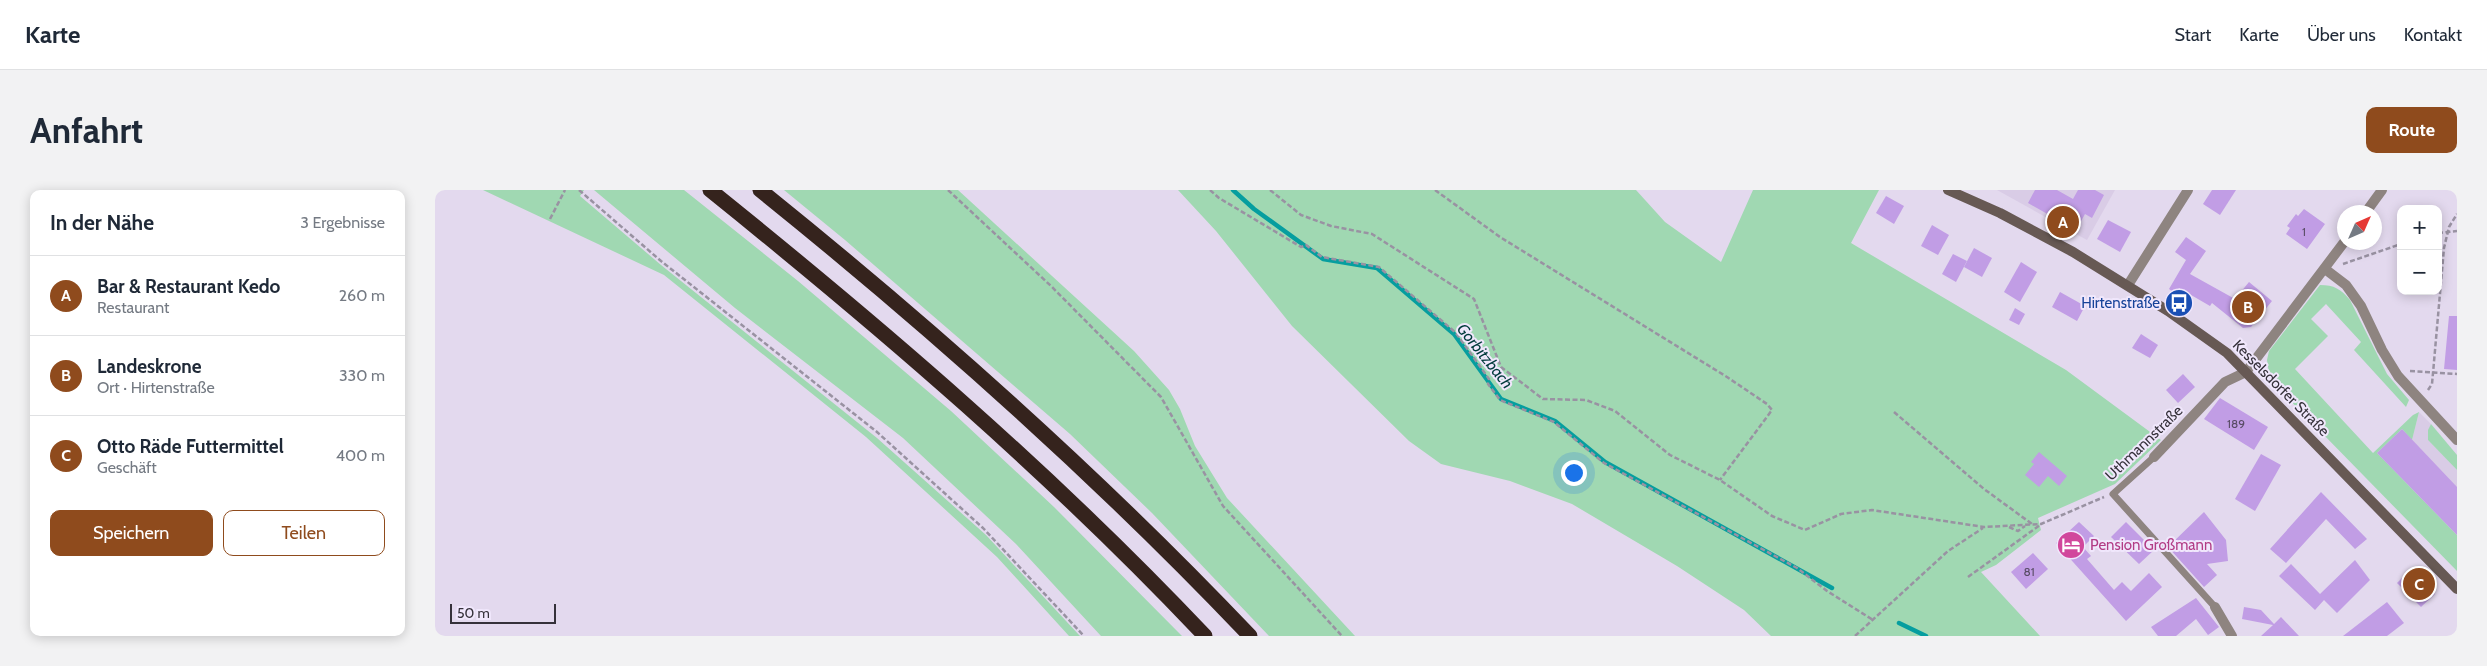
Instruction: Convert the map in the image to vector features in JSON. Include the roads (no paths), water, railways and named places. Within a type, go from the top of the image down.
[{"type":"highway","points":[[711,190],[823,282],[981,417],[1114,542],[1205,636]]},
{"type":"highway","points":[[760,190],[924,325],[999,390],[1131,514],[1250,636]]},
{"type":"main road","name":"Kesselsdorfer Straße","points":[[1948,190],[1970,194],[2128,286],[2227,353],[2457,589]]},
{"type":"street","points":[[2128,286],[2188,190]]},
{"type":"street","points":[[2371,205],[2382,190]]},
{"type":"street","points":[[2246,372],[2339,250]]},
{"type":"street","points":[[2325,269],[2346,285],[2361,306],[2398,376],[2419,401],[2457,440]]},
{"type":"street","name":"Uthmannstraße","points":[[2155,457],[2225,382],[2246,372]]},
{"type":"street","name":"Uthmannstraße","points":[[2215,607],[2232,636]]},
{"type":"lane","name":"Uthmannstraße","points":[[2155,457],[2113,494],[2215,607]]},
{"type":"waterway","name":"Gorbitzbach","points":[[1233,190],[1254,209],[1323,259],[1377,268],[1454,334],[1501,399],[1555,421],[1605,462],[1832,588]]},
{"type":"waterway","name":"Gorbitzbach","points":[[1899,623],[1926,636]]},
{"type":"place","name":"Bar & Restaurant Kedo","points":[[2063,222]]},
{"type":"place","name":"Hirtenstraße","points":[[2179,303]]},
{"type":"place","name":"Landeskrone","points":[[2248,307]]},
{"type":"place","name":"Pension Großmann","points":[[2071,545]]},
{"type":"place","name":"Otto Räde Futtermittel","points":[[2419,584]]}]
